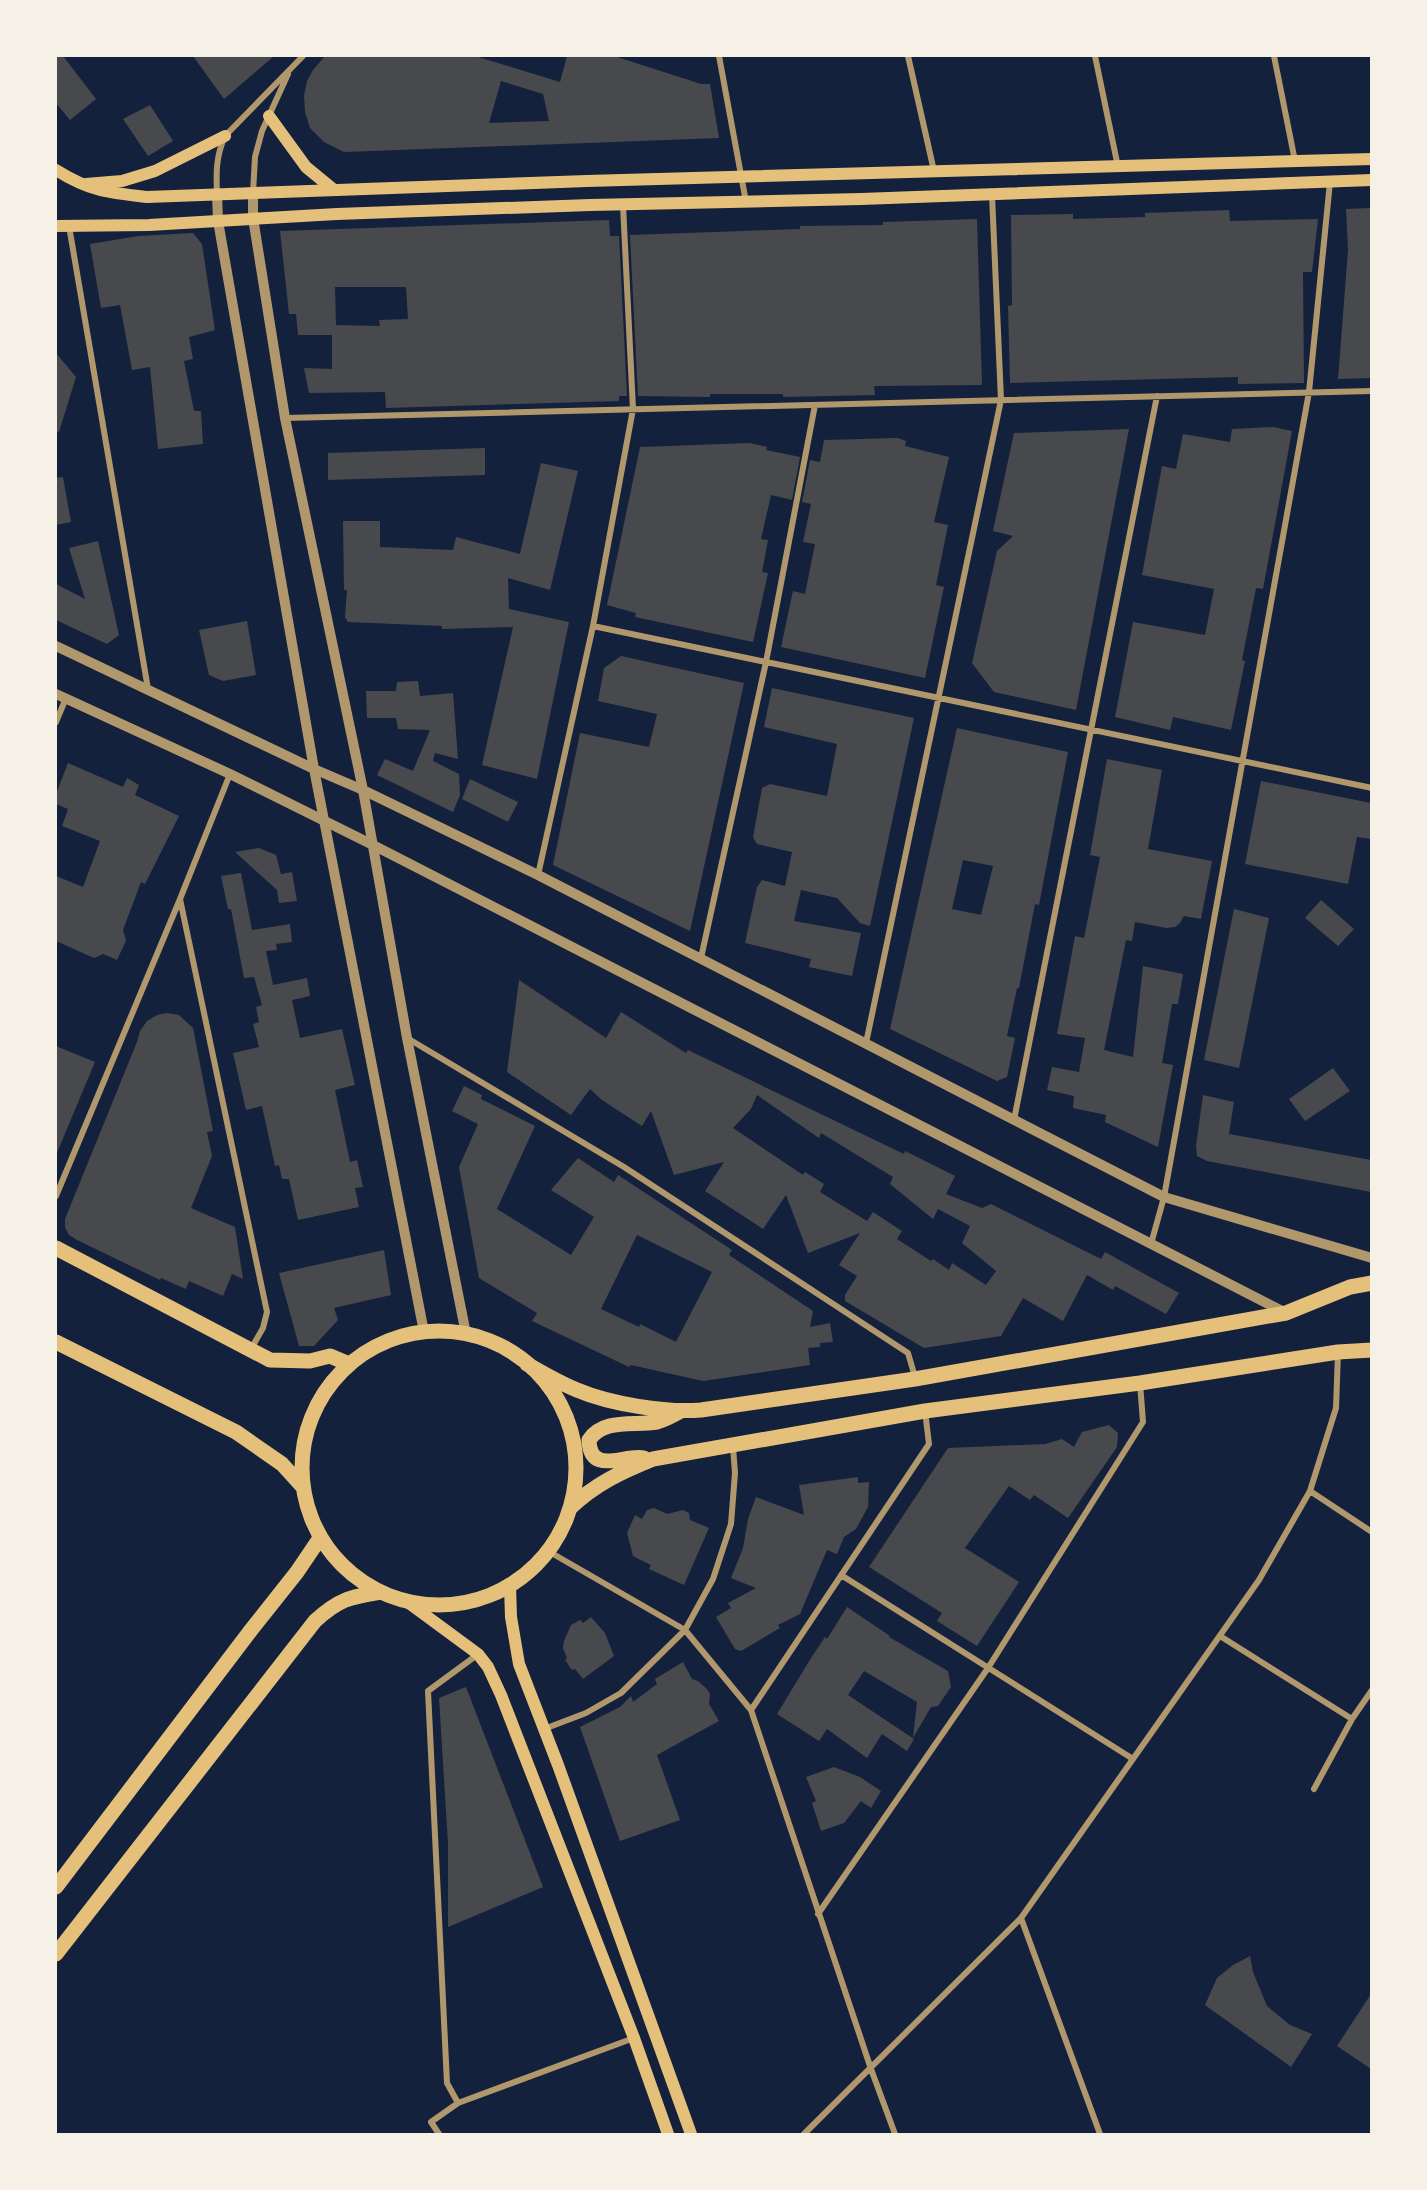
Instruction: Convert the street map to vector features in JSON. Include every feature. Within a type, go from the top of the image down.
[{"type":"main road","points":[[269,116],[306,167],[334,190]]},
{"type":"main road","points":[[79,184],[122,181],[155,171],[225,136]]},
{"type":"main road","points":[[56,170],[79,184],[106,193],[147,197],[1371,159]]},
{"type":"main road","points":[[56,226],[149,225],[253,218],[623,204],[992,195],[1371,180]]},
{"type":"main road","points":[[56,1248],[270,1360],[310,1361],[330,1356],[349,1364]]},
{"type":"main road","points":[[653,1459],[639,1457],[608,1462],[598,1460],[591,1453],[589,1440],[595,1430],[606,1426],[658,1421],[680,1412],[915,1378],[1286,1313],[1350,1287],[1371,1283]]},
{"type":"main road","points":[[528,1364],[551,1391],[560,1406],[570,1430],[575,1456],[575,1482],[570,1508],[563,1527],[548,1551],[526,1574],[510,1586],[485,1597],[459,1604],[433,1605],[406,1601],[381,1592],[357,1578],[320,1538],[309,1513],[302,1486],[302,1452],[310,1419],[326,1389],[349,1364],[384,1342],[424,1332],[466,1334],[498,1346],[580,1391],[639,1406],[680,1412]]},
{"type":"main road","points":[[56,1342],[236,1432],[282,1464],[302,1486]]},
{"type":"main road","points":[[570,1508],[603,1481],[653,1459],[925,1411],[1140,1383],[1338,1352],[1371,1350]]},
{"type":"main road","points":[[56,1887],[250,1630],[297,1572],[320,1538]]},
{"type":"main road","points":[[510,1586],[511,1617],[519,1664],[691,2134]]},
{"type":"main road","points":[[56,1954],[315,1621],[331,1606],[349,1598],[381,1592]]},
{"type":"main road","points":[[406,1601],[478,1654],[488,1667],[501,1695],[634,2038],[668,2134]]},
{"type":"street","points":[[303,56],[225,136],[218,152],[215,168],[218,220],[314,769],[424,1332]]},
{"type":"street","points":[[719,56],[746,201]]},
{"type":"street","points":[[908,56],[934,171]]},
{"type":"street","points":[[1095,56],[1118,167]]},
{"type":"street","points":[[1274,56],[1295,162]]},
{"type":"street","points":[[291,68],[262,131],[255,157],[253,218],[285,418],[363,790],[407,1038],[466,1334]]},
{"type":"street","points":[[1151,1244],[1164,1197],[1309,392],[1330,182]]},
{"type":"street","points":[[866,1043],[1001,400],[992,195]]},
{"type":"street","points":[[538,875],[593,626],[633,410],[623,204]]},
{"type":"street","points":[[69,226],[148,689]]},
{"type":"street","points":[[285,418],[1371,391]]},
{"type":"street","points":[[1014,1120],[1157,396]]},
{"type":"street","points":[[700,958],[766,662],[815,405]]},
{"type":"street","points":[[593,626],[1371,788]]},
{"type":"street","points":[[56,646],[538,875],[1164,1197],[1371,1258]]},
{"type":"street","points":[[56,722],[61,696],[230,774],[1286,1313]]},
{"type":"street","points":[[56,1196],[230,774]]},
{"type":"street","points":[[180,899],[267,1312],[263,1328],[251,1350]]},
{"type":"street","points":[[407,1038],[624,1167],[908,1353],[915,1378]]},
{"type":"street","points":[[804,2134],[1021,1918],[1259,1580],[1310,1491],[1336,1408],[1338,1352]]},
{"type":"street","points":[[818,1914],[988,1668],[1143,1422],[1140,1383]]},
{"type":"street","points":[[751,1710],[929,1444],[925,1411]]},
{"type":"street","points":[[544,1729],[585,1713],[621,1693],[685,1630],[713,1579],[731,1524],[735,1473],[733,1444]]},
{"type":"street","points":[[1310,1491],[1371,1532]]},
{"type":"street","points":[[548,1551],[685,1630],[751,1710],[818,1914],[895,2134]]},
{"type":"street","points":[[841,1575],[1133,1759]]},
{"type":"street","points":[[1220,1636],[1352,1719]]},
{"type":"street","points":[[458,2103],[447,2083],[428,1691],[478,1654]]},
{"type":"street","points":[[1314,1789],[1352,1719],[1371,1690]]},
{"type":"street","points":[[1021,1918],[1100,2134]]},
{"type":"street","points":[[440,2134],[431,2122],[458,2103],[634,2038]]},
{"type":"building","points":[[56,56],[63,56],[96,99],[70,120],[56,103]]},
{"type":"building","points":[[193,56],[274,56],[224,99]]},
{"type":"building","points":[[325,56],[475,56],[560,82],[567,56],[614,56],[701,84],[710,84],[719,138],[344,152],[324,142],[310,128],[305,112],[304,96],[307,81]],"holes":[[[501,81],[543,94],[549,121],[489,123]]]},
{"type":"building","points":[[150,105],[173,141],[148,156],[123,119]]},
{"type":"building","points":[[1371,208],[1371,378],[1338,379],[1348,250],[1346,209]]},
{"type":"building","points":[[1229,210],[1230,221],[1318,219],[1312,272],[1303,272],[1304,383],[1238,384],[1238,377],[1010,383],[1008,306],[1012,305],[1011,215],[1073,214],[1073,219],[1145,217],[1145,213]]},
{"type":"building","points":[[977,219],[982,385],[874,386],[875,395],[638,396],[630,235],[800,229],[800,226],[883,225],[883,222]]},
{"type":"building","points":[[609,220],[610,236],[619,236],[627,396],[619,396],[619,401],[386,408],[385,392],[309,393],[304,368],[332,369],[332,335],[298,335],[296,314],[289,314],[280,231]],"holes":[[[335,287],[406,287],[408,319],[379,320],[380,326],[336,325]]]},
{"type":"building","points":[[193,233],[202,244],[215,330],[189,337],[193,359],[184,361],[194,411],[201,411],[203,444],[158,449],[150,367],[132,370],[120,305],[101,308],[90,244],[138,236]]},
{"type":"building","points":[[56,353],[76,377],[59,432],[56,431]]},
{"type":"building","points":[[1273,427],[1292,431],[1263,589],[1256,588],[1242,660],[1245,661],[1231,730],[1173,717],[1170,730],[1115,717],[1133,622],[1205,635],[1214,589],[1142,575],[1162,466],[1176,469],[1183,434],[1230,442],[1232,429]]},
{"type":"building","points":[[1129,429],[1076,710],[994,692],[972,663],[997,551],[1013,536],[993,531],[1014,433]]},
{"type":"building","points":[[898,438],[906,441],[905,446],[949,457],[934,522],[948,525],[936,585],[944,587],[925,678],[781,647],[793,591],[805,594],[815,544],[803,542],[811,504],[802,502],[810,460],[820,462],[824,440]]},
{"type":"building","points":[[750,443],[767,447],[766,450],[800,457],[792,500],[771,495],[761,539],[768,540],[762,572],[768,573],[753,642],[635,617],[636,613],[607,605],[640,447]]},
{"type":"building","points":[[485,448],[485,475],[328,480],[328,453]]},
{"type":"building","points":[[541,463],[578,471],[550,590],[508,578],[509,609],[569,622],[537,779],[482,765],[513,627],[442,629],[442,626],[348,622],[345,617],[347,590],[344,590],[343,521],[380,521],[380,547],[453,550],[456,537],[520,554]]},
{"type":"building","points":[[63,477],[71,522],[56,525],[56,478]]},
{"type":"building","points":[[98,541],[119,635],[107,644],[56,620],[56,584],[85,599],[69,548]]},
{"type":"building","points":[[247,621],[256,675],[223,681],[209,675],[199,630]]},
{"type":"building","points":[[621,656],[744,683],[690,931],[553,865],[580,733],[649,747],[657,714],[598,701],[604,668]]},
{"type":"building","points":[[418,681],[420,696],[453,693],[458,759],[435,753],[433,761],[459,774],[460,795],[453,812],[377,775],[385,759],[413,771],[430,730],[398,729],[396,718],[367,718],[366,691],[396,691],[397,682]]},
{"type":"building","points":[[772,688],[914,718],[870,926],[860,923],[837,898],[801,890],[794,921],[861,933],[852,976],[809,967],[811,959],[745,943],[757,887],[762,880],[785,886],[792,852],[757,844],[753,837],[762,788],[770,784],[827,796],[837,744],[764,727]]},
{"type":"building","points":[[957,728],[1068,752],[1039,905],[1035,904],[1007,1036],[1015,1038],[1007,1077],[997,1081],[890,1029]],"holes":[[[963,860],[993,866],[981,915],[952,909]]]},
{"type":"building","points":[[1107,759],[1162,770],[1148,849],[1212,861],[1201,919],[1184,916],[1175,927],[1166,928],[1135,922],[1132,941],[1126,940],[1104,1050],[1133,1057],[1143,966],[1183,974],[1178,1004],[1172,1004],[1162,1063],[1173,1065],[1158,1147],[1105,1122],[1106,1115],[1073,1108],[1074,1096],[1047,1090],[1052,1067],[1079,1072],[1085,1038],[1057,1034],[1075,936],[1084,938],[1100,857],[1090,855]]},
{"type":"building","points":[[68,763],[123,787],[127,778],[139,785],[135,795],[179,816],[145,884],[141,882],[123,930],[126,941],[117,960],[103,954],[94,958],[56,941],[56,876],[83,887],[100,841],[62,826],[68,809],[56,804],[56,794]]},
{"type":"building","points":[[470,779],[518,802],[508,822],[462,799]]},
{"type":"building","points":[[1261,781],[1371,803],[1371,839],[1357,837],[1348,884],[1245,864]]},
{"type":"building","points":[[259,848],[276,855],[281,874],[292,872],[297,901],[279,903],[277,890],[235,852]]},
{"type":"building","points":[[241,873],[252,930],[290,924],[292,942],[276,944],[277,950],[266,951],[273,985],[307,978],[310,996],[292,1000],[300,1038],[342,1029],[355,1085],[335,1090],[350,1162],[357,1160],[363,1187],[355,1188],[359,1207],[298,1220],[289,1179],[282,1179],[279,1165],[275,1166],[262,1106],[246,1110],[233,1053],[259,1047],[253,1024],[259,1022],[256,1007],[262,1005],[254,977],[244,978],[231,909],[228,909],[221,876]]},
{"type":"building","points":[[1321,900],[1354,929],[1338,946],[1305,918]]},
{"type":"building","points":[[1234,909],[1269,918],[1239,1068],[1204,1060]]},
{"type":"building","points":[[519,980],[606,1038],[621,1012],[686,1053],[688,1050],[904,1154],[905,1151],[955,1176],[946,1194],[982,1208],[991,1204],[1101,1259],[1105,1252],[1179,1293],[1166,1314],[1115,1286],[1113,1290],[1087,1275],[1063,1321],[1023,1298],[1001,1336],[924,1348],[845,1301],[845,1295],[857,1276],[839,1265],[860,1233],[808,1253],[786,1195],[763,1229],[705,1191],[724,1162],[674,1175],[651,1111],[642,1126],[602,1100],[590,1089],[571,1115],[507,1072]],"holes":[[[757,1095],[819,1138],[821,1133],[893,1177],[890,1184],[933,1219],[938,1209],[970,1226],[962,1243],[996,1271],[986,1285],[952,1263],[949,1270],[933,1259],[931,1261],[897,1239],[902,1231],[873,1212],[867,1221],[820,1192],[824,1184],[805,1172],[803,1175],[733,1128],[751,1109]]]},
{"type":"building","points":[[167,1013],[179,1015],[193,1028],[213,1131],[207,1132],[212,1156],[191,1208],[235,1227],[243,1279],[232,1274],[223,1296],[189,1281],[186,1289],[161,1278],[160,1280],[77,1240],[69,1235],[65,1227],[65,1219],[140,1031],[147,1021],[157,1015]]},
{"type":"building","points":[[56,1046],[95,1062],[56,1155]]},
{"type":"building","points":[[1333,1068],[1350,1091],[1305,1121],[1289,1099]]},
{"type":"building","points":[[464,1086],[482,1095],[481,1099],[535,1126],[497,1209],[571,1255],[594,1217],[551,1190],[578,1158],[614,1182],[618,1175],[732,1250],[729,1255],[813,1311],[810,1327],[830,1323],[833,1342],[820,1343],[820,1347],[808,1348],[810,1365],[703,1381],[631,1365],[629,1367],[532,1321],[537,1313],[479,1278],[459,1167],[478,1124],[452,1111]],"holes":[[[637,1235],[712,1272],[676,1342],[640,1324],[639,1327],[601,1309]]]},
{"type":"building","points":[[1203,1095],[1234,1102],[1229,1134],[1371,1160],[1371,1192],[1207,1161],[1197,1156],[1196,1146]]},
{"type":"building","points":[[384,1250],[391,1295],[334,1308],[338,1320],[314,1346],[299,1346],[279,1273]]},
{"type":"building","points":[[1109,1425],[1118,1433],[1117,1447],[1068,1518],[1034,1495],[1030,1500],[1009,1486],[965,1548],[1019,1582],[977,1646],[937,1621],[942,1613],[869,1567],[948,1448],[1045,1444],[1062,1439],[1074,1447],[1082,1432]]},
{"type":"building","points":[[858,1477],[858,1483],[869,1482],[868,1507],[856,1529],[844,1537],[837,1554],[827,1550],[800,1614],[778,1625],[780,1628],[741,1651],[735,1649],[716,1617],[731,1608],[728,1603],[756,1588],[731,1578],[743,1548],[748,1519],[756,1497],[804,1515],[799,1485]]},
{"type":"building","points":[[654,1508],[667,1514],[683,1510],[689,1513],[690,1520],[709,1528],[684,1585],[649,1569],[651,1565],[633,1556],[627,1533],[635,1515],[642,1519],[647,1510]]},
{"type":"building","points":[[847,1607],[889,1637],[948,1671],[951,1687],[938,1706],[931,1707],[913,1738],[917,1702],[864,1671],[848,1695],[914,1739],[907,1751],[882,1734],[867,1758],[827,1729],[819,1741],[777,1714],[811,1658],[825,1637],[827,1639]]},
{"type":"building","points":[[591,1617],[605,1633],[614,1656],[583,1679],[565,1660],[567,1658],[563,1648],[571,1625],[580,1620],[583,1623]]},
{"type":"building","points":[[683,1662],[692,1679],[707,1689],[710,1694],[709,1704],[719,1721],[657,1755],[680,1820],[620,1841],[580,1727],[620,1707],[631,1696],[633,1702],[657,1684],[655,1679]]},
{"type":"building","points":[[466,1687],[543,1887],[448,1927],[448,1843],[439,1698]]},
{"type":"building","points":[[834,1767],[860,1777],[881,1791],[871,1808],[861,1801],[844,1823],[821,1831],[812,1803],[816,1801],[806,1777]]},
{"type":"building","points":[[1250,1956],[1253,1972],[1267,2006],[1290,2025],[1312,2034],[1291,2067],[1205,2005],[1217,1978],[1233,1965]]},
{"type":"building","points":[[1371,1994],[1371,2069],[1337,2046]]}]
